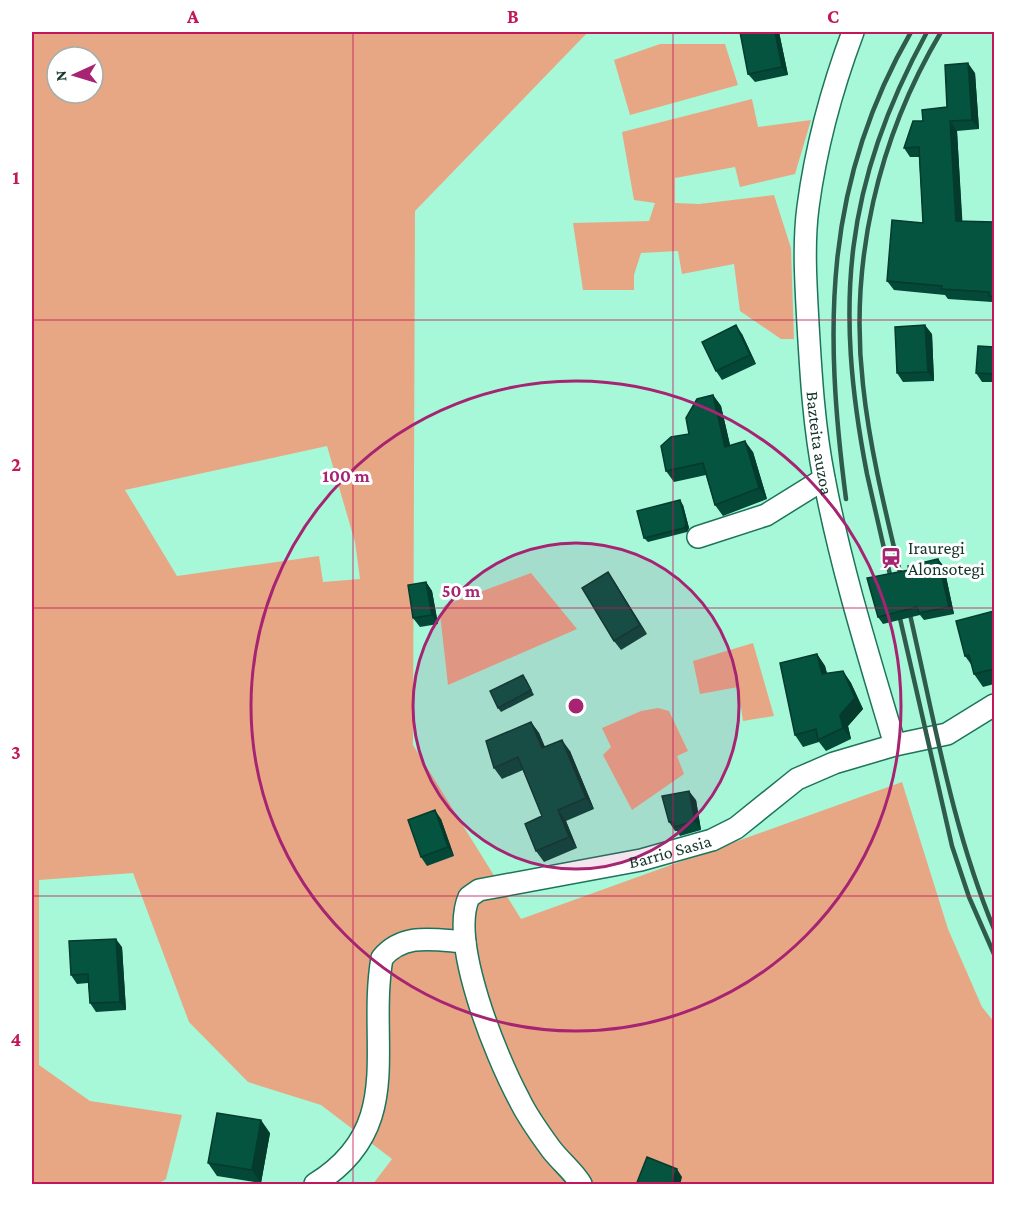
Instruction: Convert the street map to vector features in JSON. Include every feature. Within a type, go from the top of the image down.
[{"type":"street","name":"Bazteita auzoa","points":[[853,32],[838,72],[824,125],[808,209],[806,253],[811,376],[824,479],[859,620],[895,745]]},
{"type":"street","points":[[698,537],[766,515],[824,479]]},
{"type":"street","points":[[895,745],[956,730],[994,705]]},
{"type":"street","name":"Barrio Sasia","points":[[581,1185],[552,1150],[519,1100],[476,996],[465,942],[465,904],[469,897],[479,890],[642,860],[712,840],[736,828],[797,779],[834,763],[895,745]]},
{"type":"street","points":[[315,1185],[333,1173],[358,1147],[374,1114],[379,1077],[377,1050],[382,958],[390,948],[402,942],[419,939],[465,942]]},
{"type":"shaded area","points":[[32,32],[588,32],[415,211],[413,745],[521,919],[902,782],[948,929],[982,1007],[994,1022],[994,1184],[373,1184],[392,1159],[321,1105],[248,1082],[189,1022],[133,873],[39,880],[39,1065],[90,1101],[182,1115],[166,1179],[158,1184],[32,1184]],"holes":[[[327,446],[355,542],[360,579],[323,582],[319,556],[177,576],[125,490]]]},
{"type":"shaded area","points":[[660,44],[725,44],[738,85],[630,115],[614,60]]},
{"type":"shaded area","points":[[752,99],[758,127],[811,120],[795,174],[740,187],[735,167],[675,178],[675,203],[699,204],[774,195],[791,248],[794,339],[781,339],[740,311],[734,264],[682,274],[678,251],[641,253],[634,275],[634,290],[583,290],[573,223],[649,221],[655,203],[634,200],[622,132]]},
{"type":"shaded area","points":[[531,573],[577,629],[448,685],[440,614],[445,605]]},
{"type":"shaded area","points":[[753,643],[774,716],[743,721],[738,687],[700,694],[693,661]]},
{"type":"shaded area","points":[[658,708],[669,711],[688,751],[677,756],[684,774],[632,810],[603,755],[611,747],[602,728],[641,711]]},
{"type":"building","points":[[740,32],[775,32],[782,67],[748,74]]},
{"type":"building","points":[[968,63],[972,120],[950,121],[956,221],[994,222],[994,297],[989,296],[989,292],[941,289],[942,286],[887,281],[892,220],[923,223],[919,147],[904,148],[913,121],[923,121],[922,110],[947,107],[945,65]]},
{"type":"building","points":[[736,325],[750,355],[716,371],[702,342]]},
{"type":"building","points":[[925,325],[928,372],[897,373],[895,327]]},
{"type":"building","points":[[978,346],[994,347],[994,374],[976,373]]},
{"type":"building","points":[[713,395],[725,447],[745,441],[759,488],[715,505],[703,463],[666,471],[661,446],[671,437],[689,434],[686,418],[697,399]]},
{"type":"building","points":[[680,500],[686,524],[684,528],[644,538],[637,511]]},
{"type":"building","points":[[938,559],[949,607],[919,613],[917,607],[878,617],[867,578],[909,570],[908,566]]},
{"type":"building","points":[[608,572],[640,625],[614,641],[582,588]]},
{"type":"building","points":[[426,582],[432,615],[413,618],[408,585]]},
{"type":"building","points":[[994,611],[994,669],[974,674],[969,655],[965,656],[956,621]]},
{"type":"building","points":[[817,654],[822,674],[843,671],[855,698],[840,715],[843,728],[818,740],[816,729],[795,735],[780,663]]},
{"type":"building","points":[[523,675],[531,690],[498,708],[490,691]]},
{"type":"building","points":[[531,722],[542,748],[562,740],[586,798],[558,810],[569,837],[536,851],[525,824],[542,816],[518,757],[494,768],[486,741]]},
{"type":"building","points":[[689,791],[695,821],[674,827],[673,822],[669,822],[662,796]]},
{"type":"building","points":[[435,810],[448,847],[421,857],[408,820]]},
{"type":"building","points":[[116,939],[120,1002],[90,1003],[88,974],[71,975],[69,941]]},
{"type":"building","points":[[217,1113],[261,1120],[252,1170],[208,1163]]},
{"type":"building","points":[[647,1157],[677,1169],[671,1185],[636,1185]]},
{"type":"railway","points":[[846,499],[834,376],[837,259],[846,202],[861,145],[882,89],[911,32]]},
{"type":"railway","points":[[927,32],[899,88],[878,142],[863,194],[854,247],[850,300],[851,355],[867,474],[952,846],[969,897],[994,954]]},
{"type":"railway","points":[[941,32],[900,115],[873,202],[860,293],[860,339],[863,385],[872,449],[939,748],[968,858],[994,929]]},
{"type":"place","name":"Irauregi Alonsotegi","points":[[891,558]]}]
